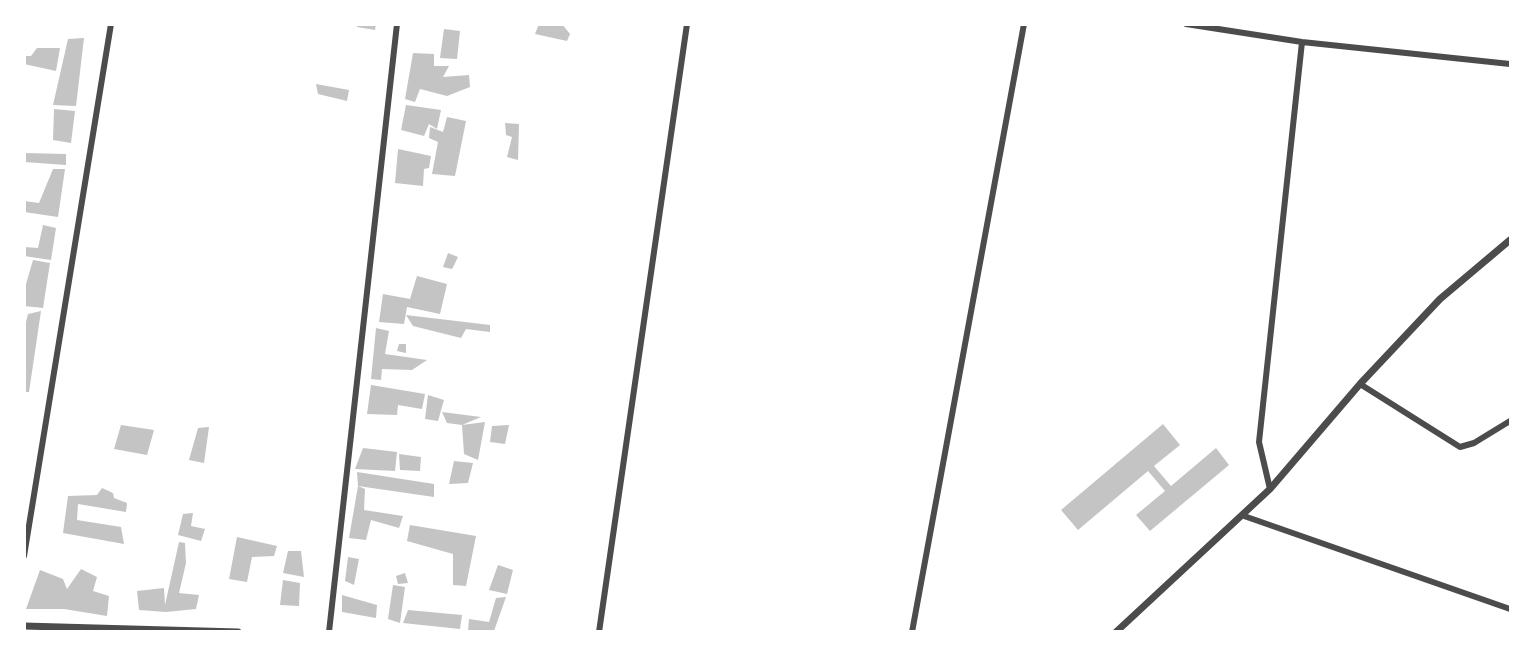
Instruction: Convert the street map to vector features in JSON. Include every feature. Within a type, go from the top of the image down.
[{"type":"street","points":[[24,556],[111,24]]},
{"type":"street","points":[[329,632],[397,24]]},
{"type":"street","points":[[599,632],[687,24]]},
{"type":"street","points":[[912,632],[1024,24]]},
{"type":"street","points":[[1186,24],[1302,41],[1510,64]]},
{"type":"street","points":[[1270,489],[1259,442],[1302,41]]},
{"type":"street","points":[[1116,632],[1244,516],[1360,384],[1440,299],[1510,240]]},
{"type":"street","points":[[1360,384],[1460,447],[1474,443],[1510,421]]},
{"type":"street","points":[[1244,516],[1510,609]]},
{"type":"street","points":[[24,625],[130,631],[239,632]]},
{"type":"building","points":[[357,24],[376,24],[375,30],[357,27]]},
{"type":"building","points":[[539,24],[562,24],[570,34],[567,41],[535,34]]},
{"type":"building","points":[[444,29],[460,31],[457,59],[440,58]]},
{"type":"building","points":[[84,38],[76,106],[53,105],[68,39]]},
{"type":"building","points":[[37,48],[60,48],[56,71],[24,64],[24,56],[31,56]]},
{"type":"building","points":[[413,53],[434,54],[434,66],[449,66],[443,77],[469,75],[470,87],[447,96],[420,89],[415,102],[405,99]]},
{"type":"building","points":[[316,84],[349,90],[347,101],[318,94]]},
{"type":"building","points":[[406,105],[441,110],[437,129],[429,124],[424,136],[401,130]]},
{"type":"building","points":[[54,109],[75,111],[71,143],[53,140]]},
{"type":"building","points":[[447,117],[466,121],[455,176],[432,174],[438,142],[429,138],[430,127],[443,132]]},
{"type":"building","points":[[505,123],[519,124],[518,160],[507,157],[512,137],[506,135]]},
{"type":"building","points":[[398,149],[431,156],[429,168],[424,169],[423,186],[395,183]]},
{"type":"building","points":[[24,153],[66,154],[66,165],[24,162]]},
{"type":"building","points":[[53,169],[65,169],[58,217],[24,212],[24,201],[39,203]]},
{"type":"building","points":[[43,225],[56,228],[51,260],[24,256],[24,247],[38,248]]},
{"type":"building","points":[[448,253],[458,257],[452,269],[443,267]]},
{"type":"building","points":[[33,260],[50,263],[43,308],[24,306],[24,291]]},
{"type":"building","points":[[417,276],[447,284],[440,314],[407,307],[404,324],[379,322],[383,294],[410,299]]},
{"type":"building","points":[[41,311],[29,392],[24,392],[24,330],[28,314]]},
{"type":"building","points":[[406,315],[490,325],[490,332],[466,329],[461,338],[413,326]]},
{"type":"building","points":[[376,328],[389,331],[385,354],[427,360],[412,370],[382,369],[381,380],[371,379]]},
{"type":"building","points":[[399,344],[406,344],[406,353],[397,351]]},
{"type":"building","points":[[371,385],[425,394],[422,409],[398,405],[397,415],[367,414]]},
{"type":"building","points":[[428,395],[444,400],[438,421],[425,419]]},
{"type":"building","points":[[442,412],[481,417],[462,425],[447,423]]},
{"type":"building","points":[[485,422],[478,460],[464,454],[462,425]]},
{"type":"building","points":[[1163,424],[1180,445],[1154,466],[1171,486],[1216,448],[1229,465],[1150,531],[1136,515],[1165,491],[1148,471],[1078,530],[1061,510]]},
{"type":"building","points":[[121,425],[154,430],[147,455],[114,449]]},
{"type":"building","points":[[509,425],[505,444],[490,442],[492,426]]},
{"type":"building","points":[[209,427],[204,463],[189,460],[198,428]]},
{"type":"building","points":[[363,448],[397,452],[395,471],[355,469]]},
{"type":"building","points":[[399,454],[421,457],[420,471],[400,470]]},
{"type":"building","points":[[454,461],[473,463],[468,483],[449,484]]},
{"type":"building","points":[[357,472],[434,484],[434,497],[358,486]]},
{"type":"building","points":[[358,486],[365,489],[364,510],[403,516],[399,528],[371,520],[366,540],[349,538]]},
{"type":"building","points":[[102,488],[113,493],[114,498],[127,503],[126,512],[78,504],[77,520],[121,527],[124,544],[63,533],[68,496],[97,495]]},
{"type":"building","points":[[193,513],[191,526],[205,529],[201,541],[178,535],[183,514]]},
{"type":"building","points":[[410,525],[476,536],[466,586],[453,585],[453,554],[407,541]]},
{"type":"building","points":[[237,537],[277,546],[274,556],[252,557],[247,582],[229,579]]},
{"type":"building","points":[[179,542],[185,543],[186,563],[179,593],[199,595],[196,609],[166,612],[139,610],[137,591],[164,588],[165,605]]},
{"type":"building","points":[[288,551],[301,551],[304,577],[283,573]]},
{"type":"building","points":[[348,557],[359,559],[354,585],[345,581]]},
{"type":"building","points":[[498,565],[513,570],[507,594],[489,590]]},
{"type":"building","points":[[81,569],[97,577],[93,591],[109,596],[107,616],[64,609],[26,609],[40,570],[63,579],[67,589]]},
{"type":"building","points":[[405,573],[408,583],[398,584],[396,576]]},
{"type":"building","points":[[283,580],[300,583],[299,606],[280,605]]},
{"type":"building","points":[[393,585],[405,587],[400,623],[388,619]]},
{"type":"building","points":[[342,595],[377,605],[376,618],[342,612]]},
{"type":"building","points":[[506,597],[494,631],[468,631],[469,619],[489,622],[496,598]]},
{"type":"building","points":[[408,610],[462,615],[460,629],[403,623]]}]
